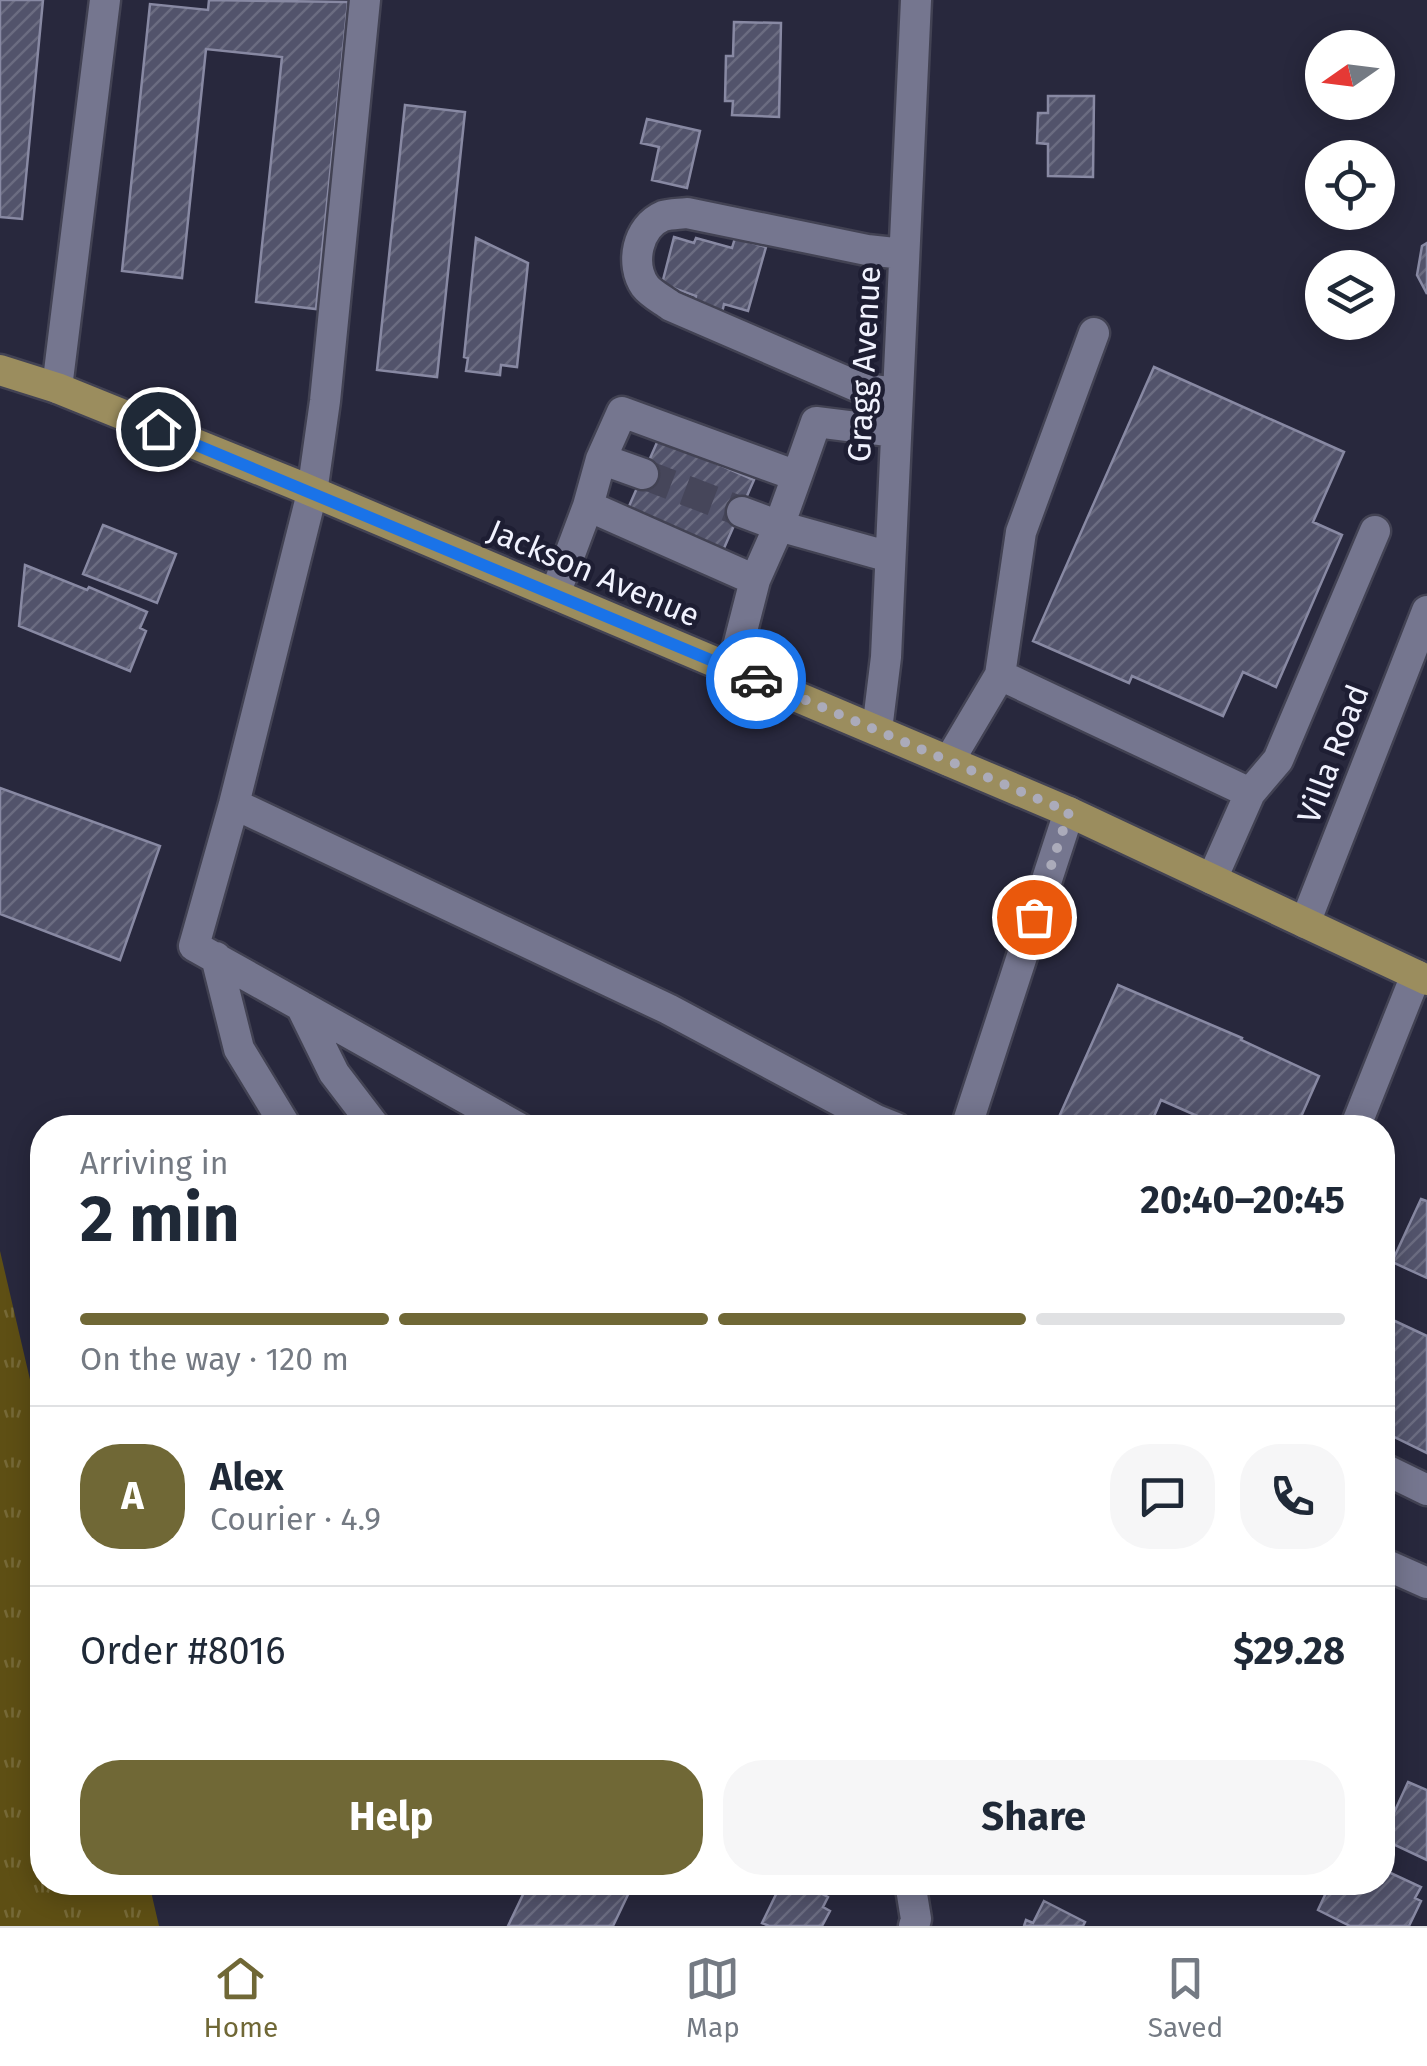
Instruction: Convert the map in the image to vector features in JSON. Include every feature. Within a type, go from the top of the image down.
[{"type":"main road","name":"Jackson Avenue","points":[[0,370],[57,388],[312,492],[877,730],[1069,812],[1422,977]]},
{"type":"street","points":[[57,388],[105,0]]},
{"type":"street","points":[[366,0],[312,492],[194,946],[497,1115]]},
{"type":"street","name":"Gragg Avenue","points":[[877,730],[886,657],[916,0]]},
{"type":"street","points":[[898,393],[863,390],[671,306],[646,287],[637,266],[637,249],[648,228],[663,216],[688,213],[866,250],[904,254]]},
{"type":"street","points":[[949,761],[1000,675],[1022,532],[1094,333]]},
{"type":"street","points":[[555,594],[601,459],[622,412],[797,476]]},
{"type":"street","points":[[732,670],[755,580],[816,422],[896,432]]},
{"type":"street","points":[[601,459],[643,474]]},
{"type":"street","points":[[588,506],[755,580]]},
{"type":"street","points":[[742,512],[890,558]]},
{"type":"street","points":[[1212,879],[1250,792],[1278,760],[1376,531]]},
{"type":"street","name":"Villa Road","points":[[1305,923],[1427,611]]},
{"type":"street","points":[[1000,675],[1250,792]]},
{"type":"street","points":[[234,804],[668,1009],[867,1115]]},
{"type":"street","points":[[970,1115],[1069,812]]},
{"type":"street","points":[[216,957],[239,1049],[279,1115]]},
{"type":"street","points":[[1361,1115],[1422,977]]},
{"type":"street","points":[[302,1006],[334,1073],[366,1115]]},
{"type":"street","points":[[1395,1474],[1427,1490]]},
{"type":"street","points":[[1395,1569],[1427,1583]]},
{"type":"street","points":[[912,1895],[914,1926]]},
{"type":"green space","points":[[0,1251],[30,1380],[30,1895],[152,1895],[159,1926],[0,1926]]},
{"type":"building","points":[[0,0],[43,0],[22,219],[0,217]]},
{"type":"building","points":[[209,0],[348,2],[316,309],[256,302],[282,57],[206,49],[182,278],[122,271],[150,4],[208,10]]},
{"type":"building","points":[[734,22],[781,23],[779,117],[732,115],[733,101],[725,101],[726,56],[733,56]]},
{"type":"building","points":[[1048,96],[1094,96],[1093,177],[1048,176],[1048,144],[1037,143],[1038,113],[1048,113]]},
{"type":"building","points":[[405,105],[465,112],[437,377],[377,370]]},
{"type":"building","points":[[647,119],[700,131],[687,188],[652,180],[659,147],[641,143]]},
{"type":"building","points":[[674,237],[694,243],[696,238],[732,248],[735,238],[766,247],[748,311],[724,304],[722,313],[694,305],[696,296],[662,284]]},
{"type":"building","points":[[476,238],[528,263],[517,367],[501,365],[500,375],[466,371],[468,358],[464,357]]},
{"type":"building","points":[[1427,243],[1427,294],[1417,275],[1422,246]]},
{"type":"building","points":[[1154,367],[1344,452],[1313,522],[1342,535],[1276,687],[1243,672],[1223,716],[1132,676],[1129,683],[1033,641]]},
{"type":"building","points":[[659,438],[754,480],[721,555],[626,513]]},
{"type":"building","points":[[103,525],[176,554],[157,603],[83,574]]},
{"type":"building","points":[[25,565],[147,612],[140,628],[146,631],[130,671],[19,626]]},
{"type":"building","points":[[0,788],[160,846],[120,960],[0,914]]},
{"type":"building","points":[[1118,985],[1319,1076],[1302,1115],[1195,1115],[1161,1100],[1155,1115],[1060,1115]]},
{"type":"building","points":[[1421,1199],[1427,1201],[1427,1278],[1395,1263]]},
{"type":"building","points":[[1395,1321],[1427,1336],[1427,1453],[1395,1437]]},
{"type":"building","points":[[1408,1782],[1427,1790],[1427,1860],[1395,1845],[1395,1810]]},
{"type":"building","points":[[1395,1875],[1421,1887],[1415,1898],[1421,1901],[1409,1926],[1350,1926],[1318,1910],[1325,1895],[1395,1895]]},
{"type":"building","points":[[523,1895],[628,1895],[613,1926],[508,1926]]},
{"type":"building","points":[[776,1895],[828,1897],[823,1907],[830,1911],[822,1926],[762,1923]]},
{"type":"building","points":[[1044,1901],[1085,1922],[1083,1926],[1024,1926],[1026,1920],[1033,1923]]},
{"type":"tunnel","points":[[643,474],[742,512]]},
{"type":"way so far","points":[[756,679],[1069,812],[1034,917]]},
{"type":"route","points":[[158,429],[756,679]]}]
